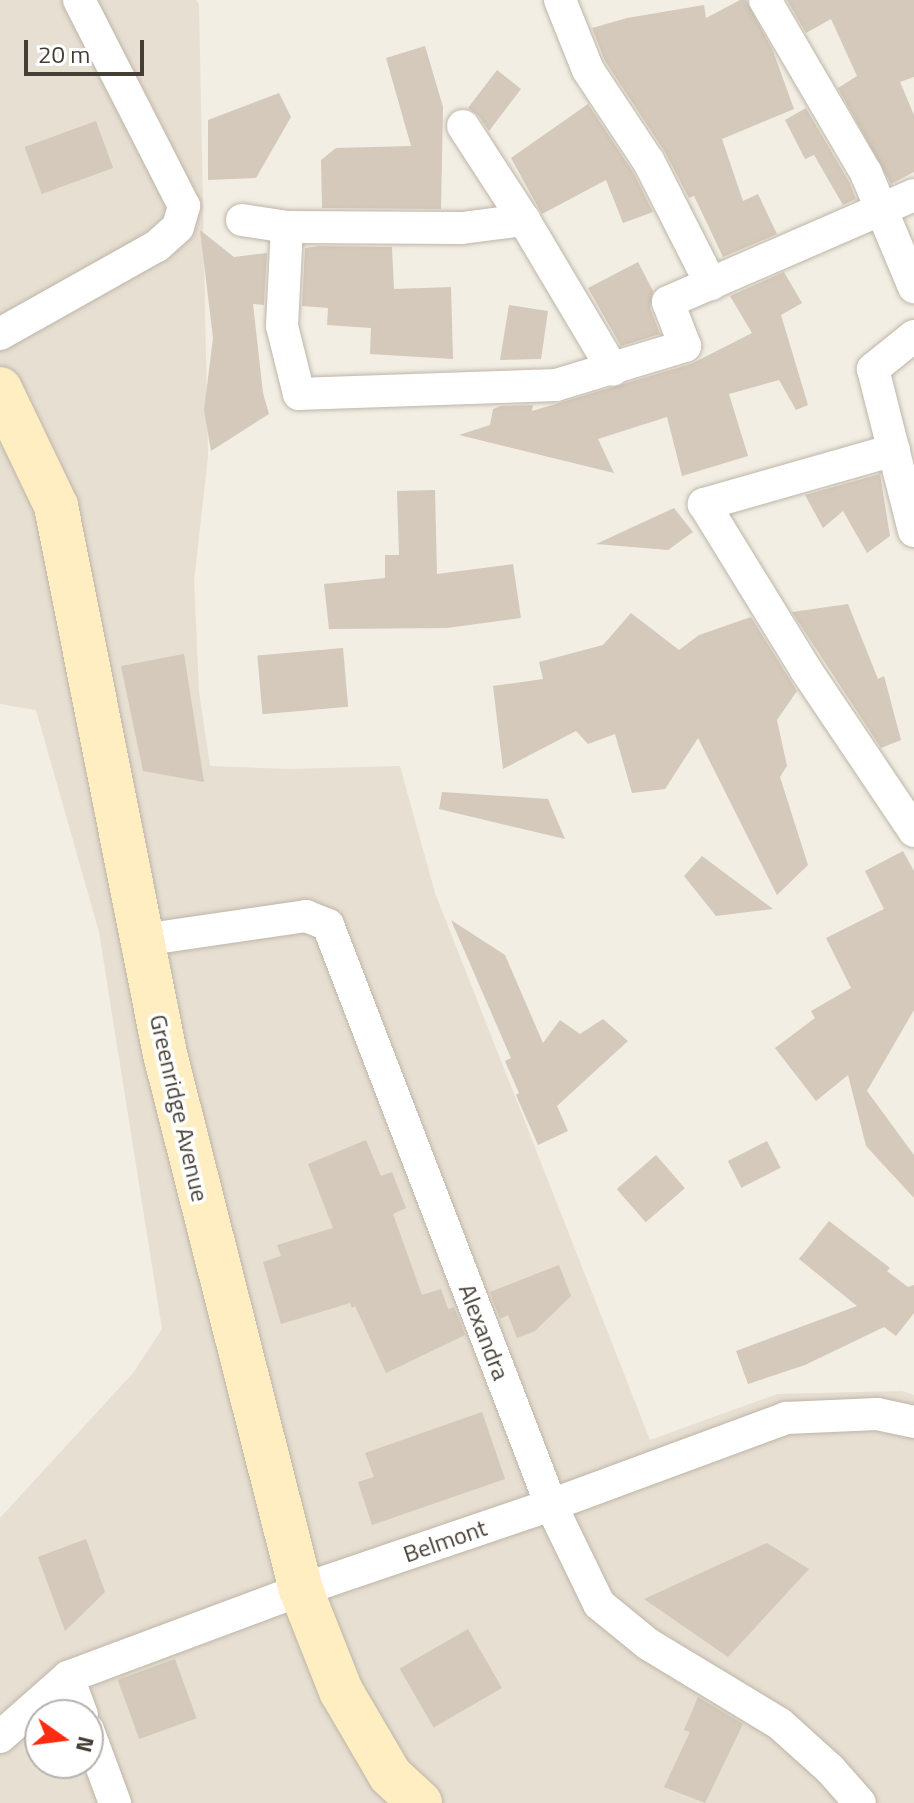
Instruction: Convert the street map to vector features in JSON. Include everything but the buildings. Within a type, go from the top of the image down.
[{"type":"street","points":[[0,334],[157,246],[178,227],[184,206],[79,0]]},
{"type":"street","points":[[560,0],[588,70],[649,162],[711,284]]},
{"type":"street","points":[[765,0],[866,173],[914,287]]},
{"type":"street","points":[[463,126],[524,220],[613,370]]},
{"type":"street","points":[[287,227],[282,326],[299,394],[556,385],[685,346],[668,302],[883,212],[914,195]]},
{"type":"street","points":[[242,220],[287,227],[462,228],[524,220]]},
{"type":"street","points":[[914,336],[873,369],[914,531]]},
{"type":"street","name":"Greenridge Avenue","points":[[0,389],[56,506],[182,1127],[301,1590],[341,1691],[390,1775],[420,1803]]},
{"type":"street","points":[[894,450],[704,504],[806,670],[914,831]]},
{"type":"street","name":"Alexandra","points":[[142,940],[306,916],[328,925],[551,1505],[599,1604],[648,1644],[780,1724],[830,1769],[860,1803]]},
{"type":"street","name":"Belmont","points":[[0,1737],[68,1677],[301,1590],[551,1505],[786,1418],[877,1414],[914,1422]]},
{"type":"street","points":[[68,1677],[76,1699]]},
{"type":"street","points":[[104,1773],[115,1803]]},
{"type":"shaded area","points":[[0,0],[196,0],[199,4],[208,457],[194,581],[199,692],[210,766],[291,769],[400,766],[435,893],[650,1440],[777,1394],[902,1391],[914,1395],[914,1803],[0,1803],[0,1518],[133,1373],[162,1329],[99,932],[36,710],[0,704]]}]
